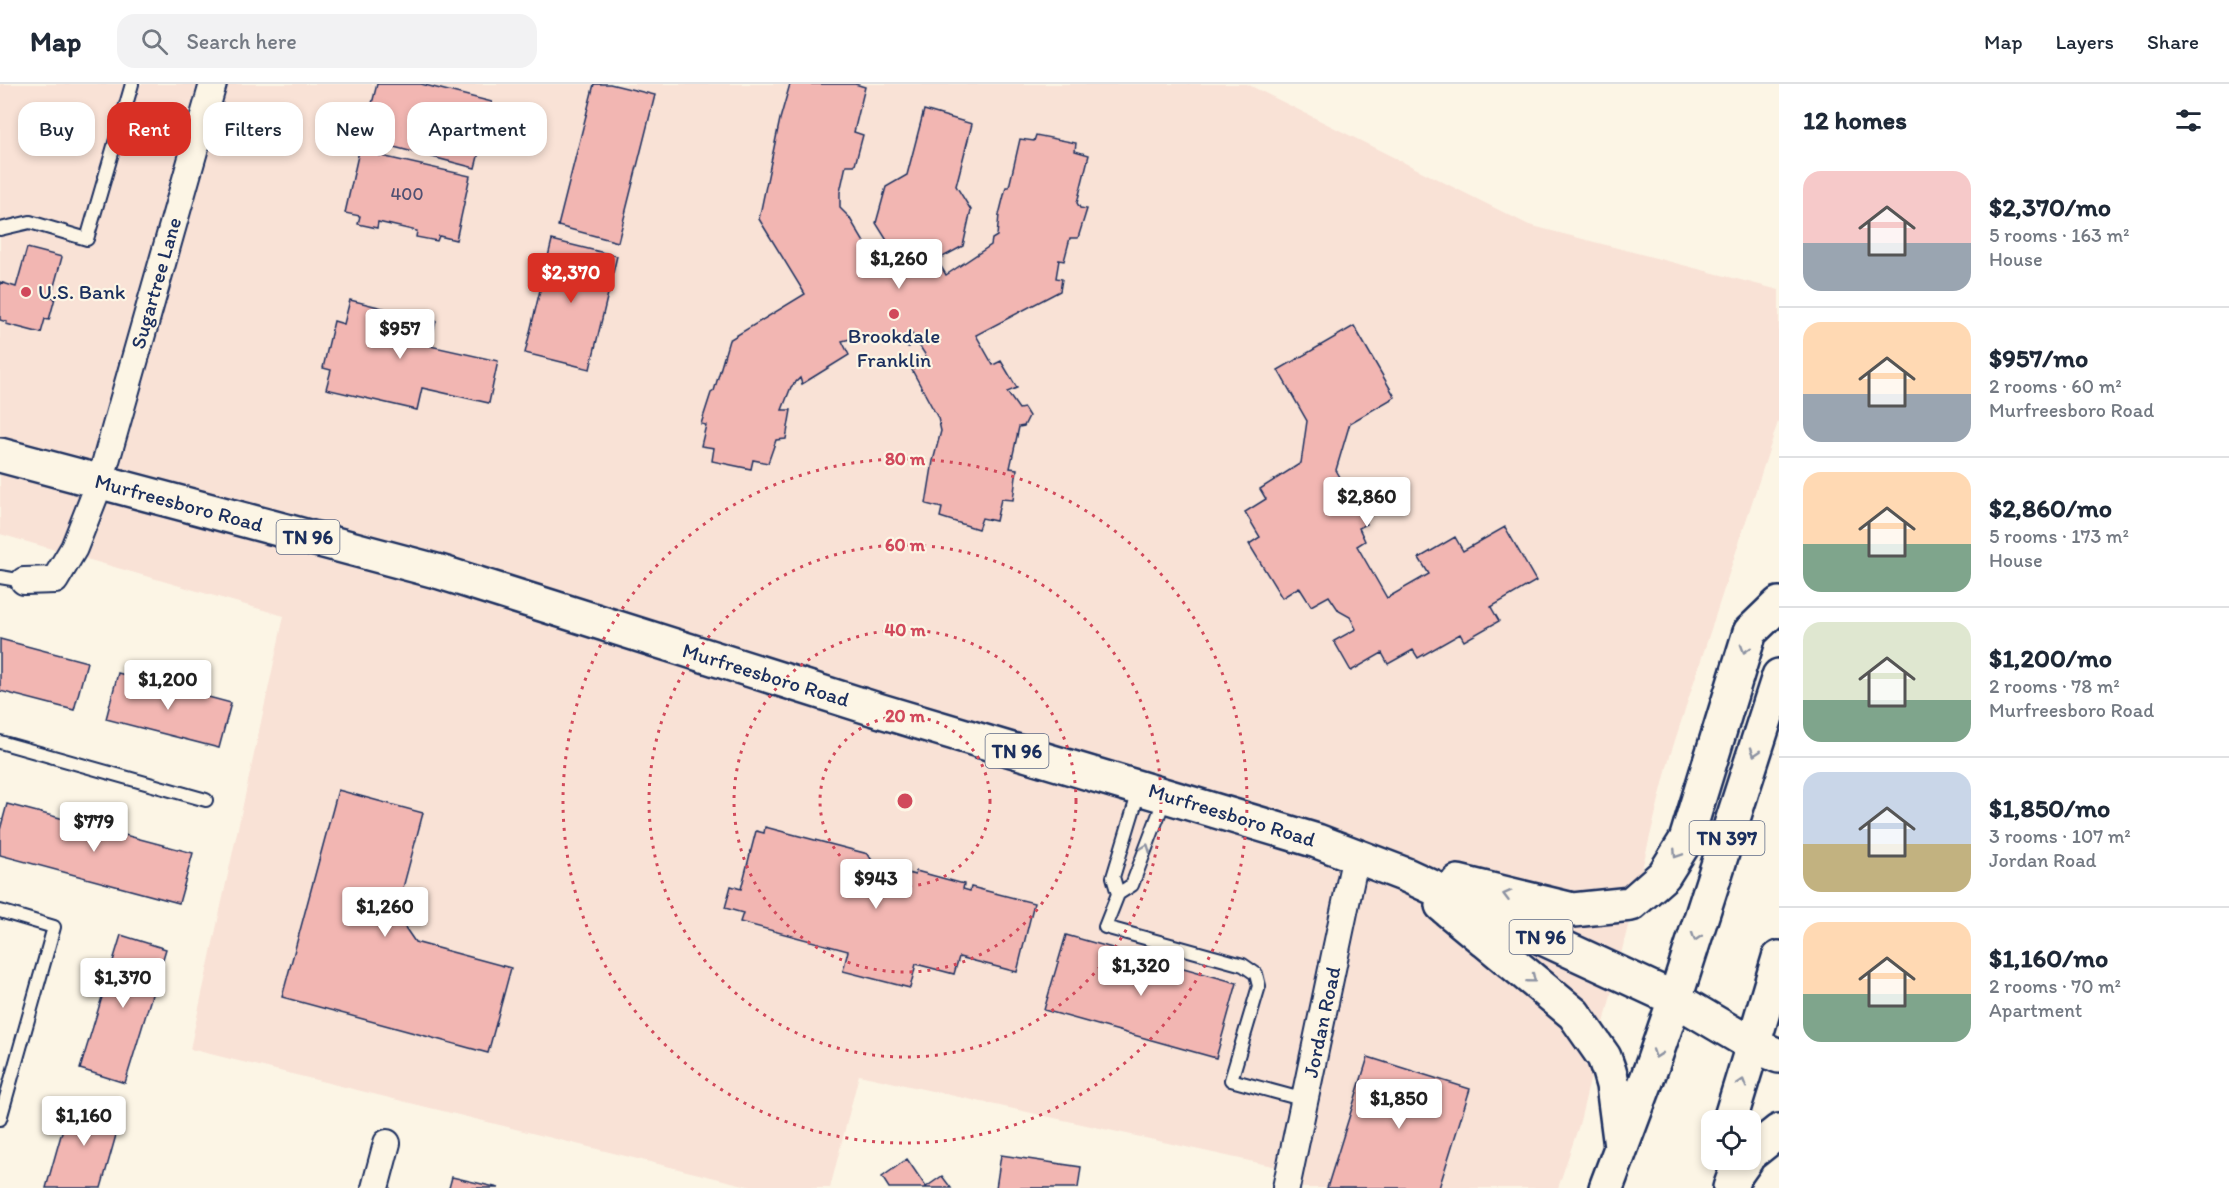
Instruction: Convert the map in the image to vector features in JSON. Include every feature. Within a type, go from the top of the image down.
[{"type":"main road","name":"Murfreesboro Road","points":[[0,455],[440,572],[881,711],[1317,841],[1406,875],[1675,999],[1766,1051]]},
{"type":"main road","points":[[1356,855],[1529,901],[1573,910],[1631,904],[1664,875],[1686,840],[1750,632],[1779,604]]},
{"type":"main road","name":"TN 397","points":[[1606,1188],[1675,999],[1779,676]]},
{"type":"main road","points":[[1406,875],[1574,1014],[1604,1057],[1609,1071],[1621,1147]]},
{"type":"main road","points":[[1735,1110],[1766,1051],[1779,958]]},
{"type":"main road","points":[[1761,1145],[1779,1131]]},
{"type":"main road","points":[[1708,1188],[1714,1170]]},
{"type":"main road","points":[[1730,1188],[1739,1170]]},
{"type":"street","name":"Sugartree Lane","points":[[12,579],[55,580],[74,548],[100,482],[213,84]]},
{"type":"street","name":"Jordan Road","points":[[1286,1188],[1356,855]]},
{"type":"street","points":[[375,1188],[387,1143]]},
{"type":"lane","points":[[0,229],[30,222],[87,240],[132,84]]},
{"type":"lane","points":[[0,742],[206,800]]},
{"type":"lane","points":[[1118,894],[1113,877],[1153,791]]},
{"type":"lane","points":[[1153,791],[1132,885],[1118,894],[1105,927],[1243,964],[1256,974],[1259,986],[1231,1080],[1305,1100]]},
{"type":"lane","points":[[0,911],[54,927],[0,1119]]},
{"type":"shaded area","points":[[0,84],[1247,84],[1529,225],[1779,290],[1779,419],[1669,759],[1579,1125],[1558,1188],[1298,1188],[1300,1172],[859,1075],[830,1188],[756,1188],[190,1049],[284,616],[0,534]]},
{"type":"building","points":[[377,84],[421,84],[492,102],[407,102],[407,150],[395,147],[395,102],[372,102]]},
{"type":"building","points":[[594,84],[610,84],[655,95],[618,242],[558,226]]},
{"type":"building","name":"Brookdale Franklin","points":[[790,84],[855,84],[865,87],[854,132],[863,135],[855,165],[846,165],[840,192],[840,208],[849,217],[875,261],[893,250],[876,223],[886,187],[907,175],[924,110],[972,124],[956,186],[971,210],[963,246],[937,260],[946,275],[991,245],[992,239],[997,236],[999,215],[1006,187],[1009,187],[1020,139],[1034,141],[1036,135],[1076,143],[1075,151],[1089,155],[1077,203],[1080,208],[1087,209],[1078,238],[1070,238],[1064,261],[1059,260],[1056,278],[1062,279],[1060,291],[976,335],[993,365],[1001,361],[1017,388],[1007,392],[1019,409],[1024,408],[1029,416],[1024,426],[1019,427],[1010,468],[1017,469],[1013,500],[1001,499],[996,521],[982,518],[978,529],[940,517],[942,508],[926,504],[941,431],[938,418],[912,370],[928,359],[912,334],[909,347],[862,336],[842,341],[849,355],[802,384],[800,378],[791,387],[782,410],[791,410],[786,439],[776,440],[768,463],[753,460],[751,469],[712,461],[714,448],[701,446],[706,425],[701,424],[711,393],[714,391],[729,340],[805,294],[759,219],[780,119]]},
{"type":"building","points":[[358,156],[381,156],[470,176],[456,240],[439,236],[437,241],[416,237],[417,231],[378,222],[377,228],[358,224],[360,216],[345,213]]},
{"type":"building","points":[[429,156],[478,156],[475,168]]},
{"type":"building","points":[[552,240],[617,256],[590,369],[525,353]]},
{"type":"building","name":"U.S. Bank","points":[[27,248],[62,257],[51,297],[55,298],[49,320],[45,319],[41,333],[6,324],[7,322],[0,320],[0,282],[16,287]]},
{"type":"building","points":[[350,300],[436,321],[430,346],[498,361],[489,403],[422,388],[417,410],[326,389],[331,370],[323,368],[334,321],[344,324]]},
{"type":"building","points":[[1354,326],[1395,397],[1350,423],[1336,470],[1367,524],[1359,528],[1365,541],[1357,546],[1387,598],[1429,574],[1419,558],[1455,537],[1463,551],[1505,527],[1536,581],[1491,607],[1499,621],[1464,641],[1460,634],[1418,658],[1413,650],[1388,664],[1382,653],[1351,671],[1334,641],[1356,629],[1350,617],[1339,611],[1329,596],[1311,606],[1299,587],[1282,598],[1249,544],[1260,537],[1245,512],[1266,499],[1260,489],[1301,463],[1307,421],[1278,370]]},
{"type":"building","points":[[0,639],[87,662],[74,710],[0,691]]},
{"type":"building","points":[[118,673],[231,703],[219,748],[106,719]]},
{"type":"building","points":[[338,790],[423,813],[396,914],[415,942],[511,968],[488,1053],[282,997]]},
{"type":"building","points":[[7,804],[193,853],[179,903],[0,855],[0,830]]},
{"type":"building","points":[[765,827],[868,854],[874,864],[915,875],[916,871],[964,884],[963,889],[970,891],[971,887],[1034,903],[1017,972],[959,957],[954,974],[916,964],[910,988],[843,971],[848,951],[740,922],[743,913],[725,908],[731,886],[741,889],[756,831],[764,833]]},
{"type":"building","points":[[121,935],[166,949],[125,1083],[80,1069]]},
{"type":"building","points":[[1066,935],[1237,983],[1216,1058],[1044,1010]]},
{"type":"building","points":[[1368,1057],[1470,1089],[1439,1188],[1327,1188]]},
{"type":"building","points":[[71,1100],[122,1114],[101,1188],[46,1188]]},
{"type":"building","points":[[1001,1155],[1081,1167],[1078,1188],[996,1188]]},
{"type":"building","points":[[907,1159],[926,1187],[942,1176],[951,1188],[889,1188],[882,1177]]},
{"type":"building","points":[[452,1177],[499,1188],[449,1188]]},
{"type":"place","name":"U.S. Bank","points":[[26,292]]},
{"type":"place","name":"Brookdale Franklin","points":[[894,314]]}]
